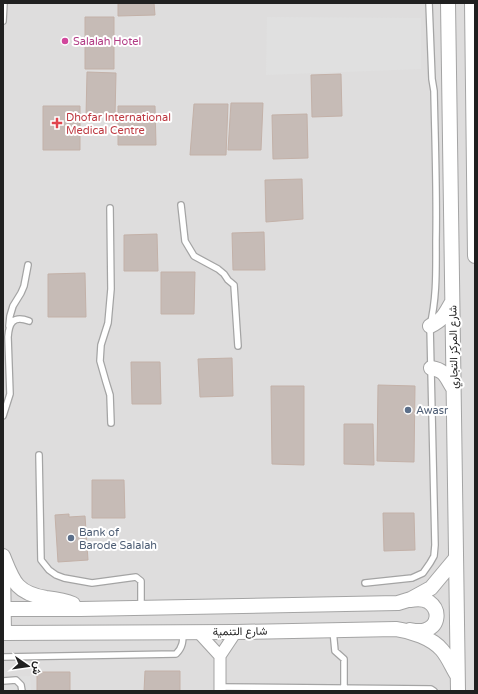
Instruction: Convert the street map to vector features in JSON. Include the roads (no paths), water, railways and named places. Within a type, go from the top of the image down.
[{"type":"street","points":[[472,3],[475,256]]},
{"type":"street","name":"شارع المركز التجاري","points":[[448,4],[458,691]]},
{"type":"street","points":[[430,326],[439,322],[453,301]]},
{"type":"street","points":[[431,368],[438,369],[444,373],[453,389]]},
{"type":"street","points":[[3,550],[3,633]]},
{"type":"street","points":[[3,556],[11,577],[22,589],[37,596],[67,601],[80,609]]},
{"type":"street","points":[[3,609],[398,603],[431,588],[456,558]]},
{"type":"street","points":[[405,630],[418,631],[430,628],[435,622],[437,614],[434,607],[428,601],[418,599],[407,600]]},
{"type":"street","name":"شارع التنمية","points":[[3,633],[236,632],[396,629],[405,630],[430,640],[442,650],[457,675]]},
{"type":"street","points":[[198,632],[220,656]]},
{"type":"street","points":[[220,689],[220,656],[236,632]]},
{"type":"lane","points":[[3,21],[4,3]]},
{"type":"lane","points":[[365,583],[412,578],[423,573],[434,556],[430,326],[436,292],[437,204],[434,91],[432,79],[429,3]]},
{"type":"lane","points":[[181,205],[186,241],[194,256],[218,269],[234,285],[238,346]]},
{"type":"lane","points":[[110,208],[111,289],[108,323],[101,345],[100,361],[110,394],[111,423]]},
{"type":"lane","points":[[3,416],[10,394],[8,328],[13,306],[24,286],[28,265]]},
{"type":"lane","points":[[8,328],[16,319],[22,318],[29,321]]},
{"type":"lane","points":[[39,455],[41,560],[49,570],[64,578],[92,583],[136,577],[141,581],[141,608]]},
{"type":"lane","points":[[333,630],[334,646],[336,651],[344,659],[344,688]]},
{"type":"lane","points":[[3,657],[176,654],[180,650],[183,643],[183,632]]},
{"type":"lane","points":[[3,681],[16,680],[21,685],[22,691]]},
{"type":"lane","points":[[220,689],[344,688],[431,689],[434,691]]},
{"type":"place","name":"Salalah Hotel","points":[[65,41]]},
{"type":"place","name":"Dhofar International Medical Centre","points":[[57,123]]},
{"type":"place","name":"Awasr","points":[[408,410]]},
{"type":"place","name":"Bank of Barode Salalah","points":[[71,538]]}]
